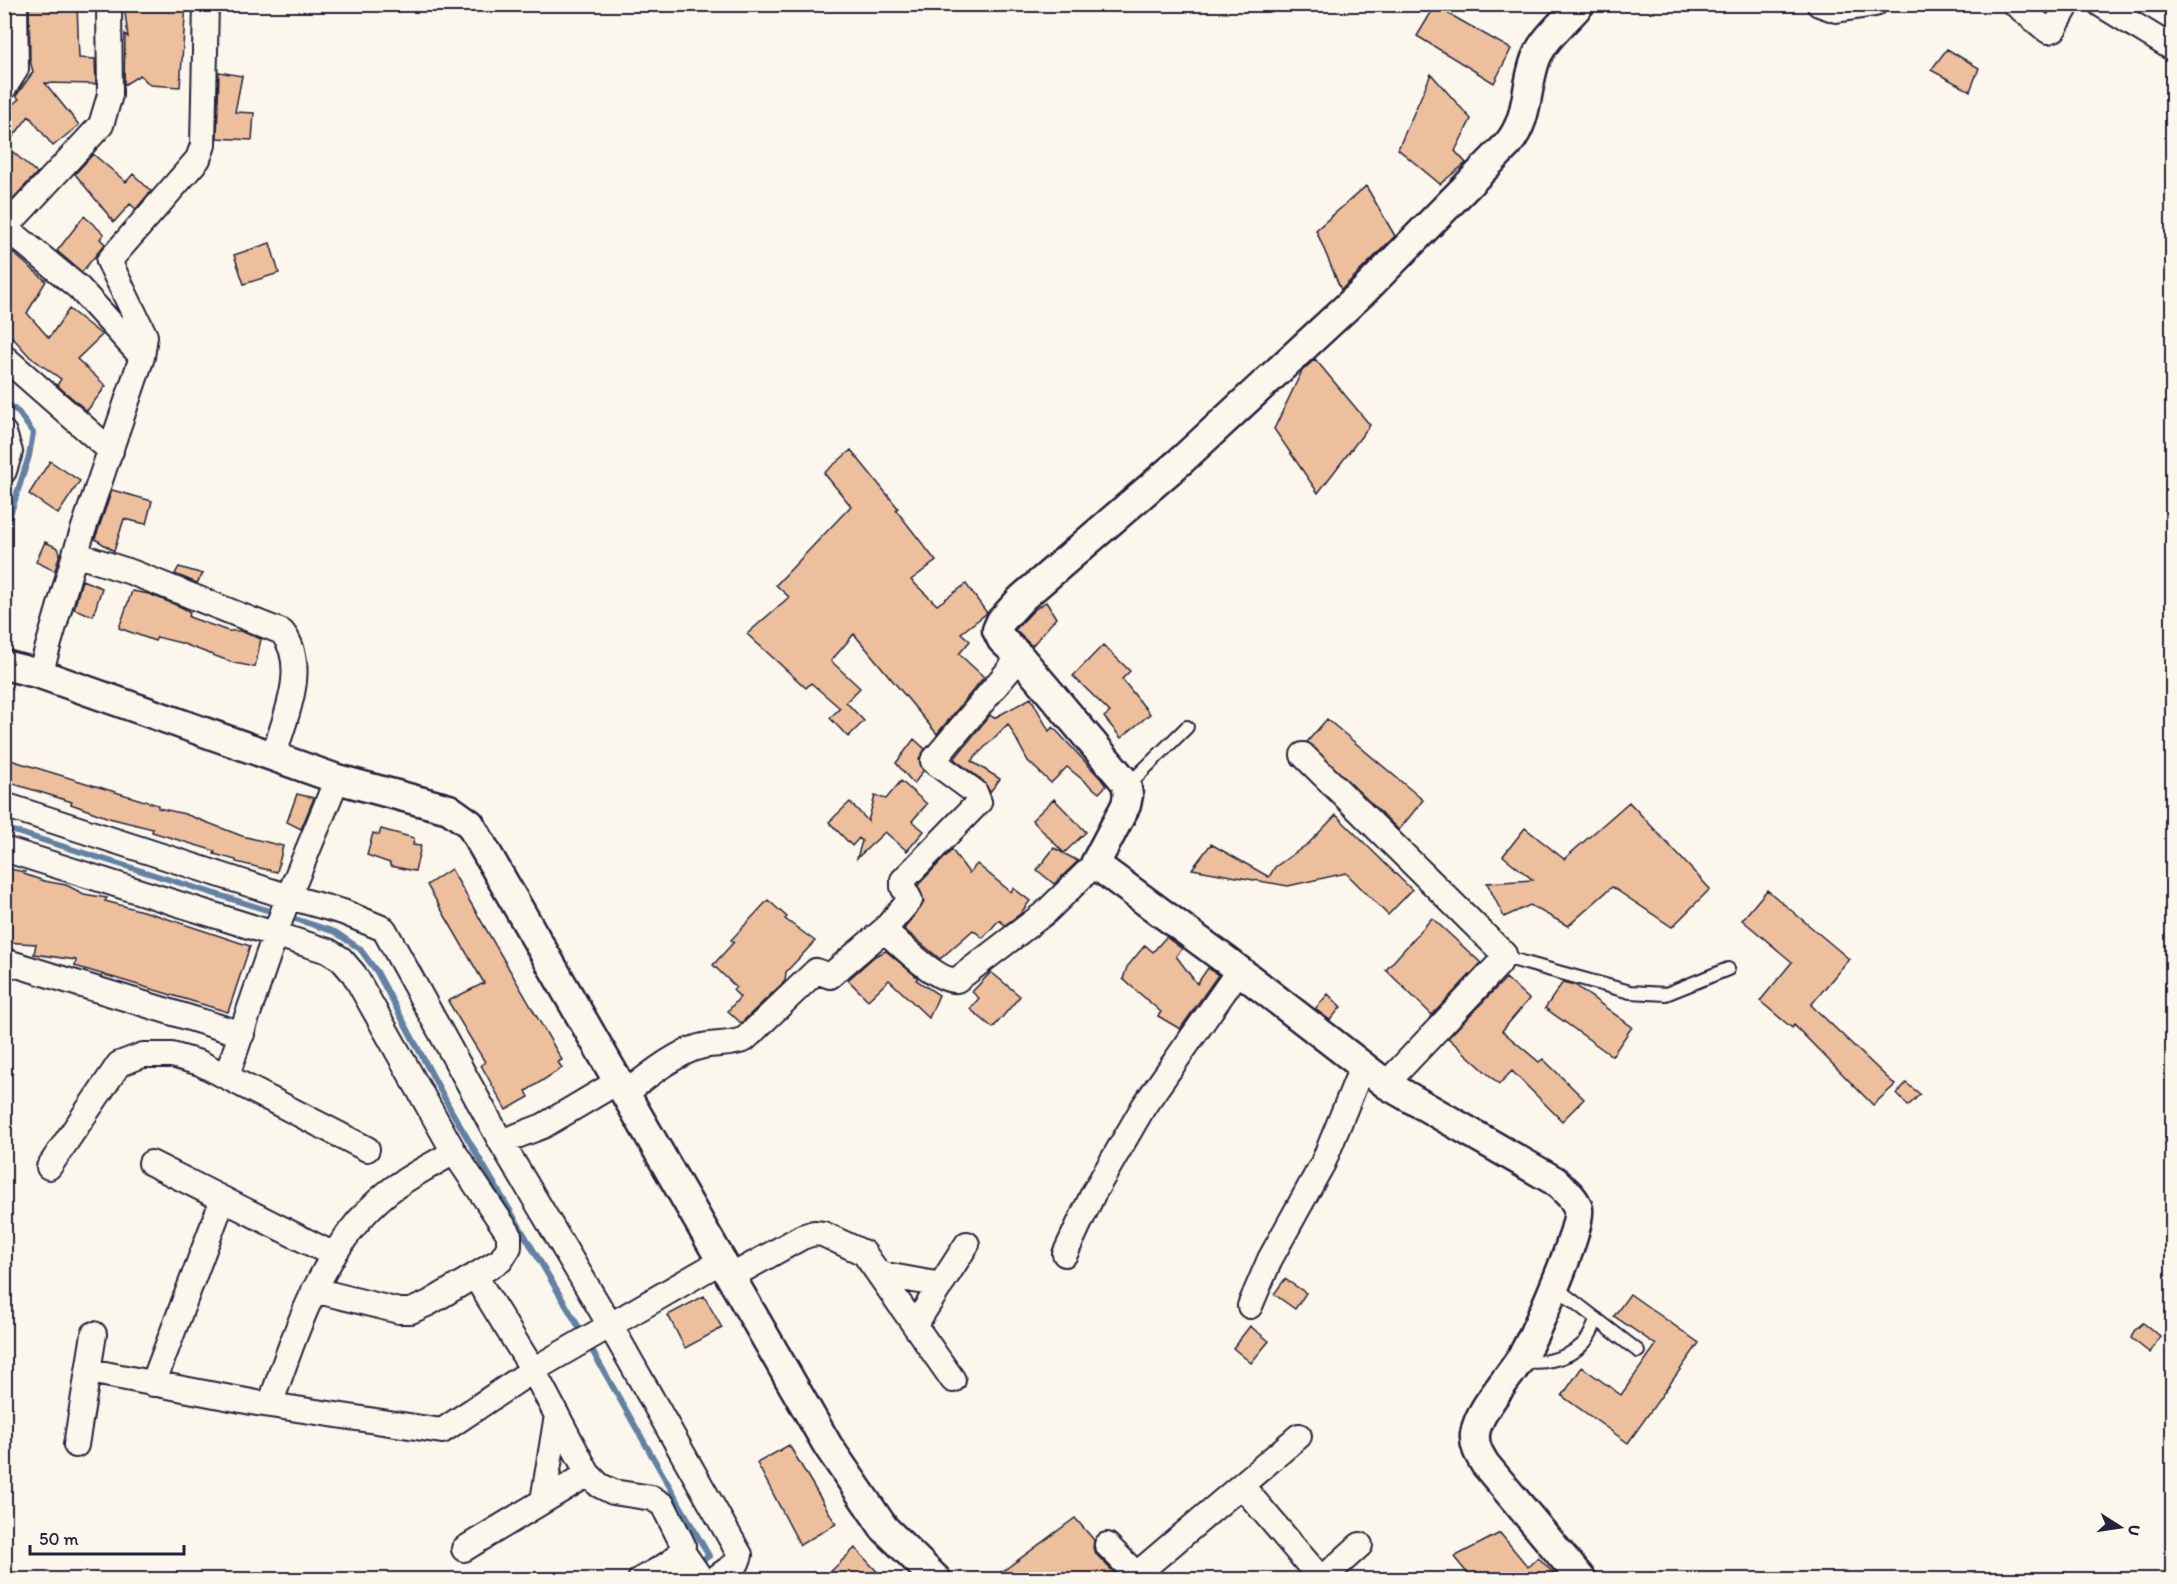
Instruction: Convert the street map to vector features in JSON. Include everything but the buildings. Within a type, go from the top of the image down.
[{"type":"street","points":[[8,74],[15,4]]},
{"type":"street","points":[[110,4],[110,94],[101,125],[5,227],[79,288],[142,357]]},
{"type":"street","points":[[79,288],[109,261],[198,159],[203,145],[206,4]]},
{"type":"street","points":[[884,930],[935,971],[947,979],[957,980],[1046,912],[1095,864],[1126,805],[1126,786],[1121,777],[1020,657],[1002,640],[997,630],[1001,621],[1022,598],[1184,459],[1363,292],[1508,144],[1521,127],[1534,63],[1540,51],[1580,4]]},
{"type":"street","points":[[1819,4],[1836,10],[1875,4]]},
{"type":"street","points":[[2015,4],[2048,31],[2054,29],[2067,4]]},
{"type":"street","points":[[2100,4],[2172,48]]},
{"type":"street","points":[[39,674],[75,554],[142,357],[145,336],[109,261]]},
{"type":"street","points":[[4,357],[111,451]]},
{"type":"street","points":[[4,433],[10,452],[4,471]]},
{"type":"street","points":[[75,554],[131,572],[282,632],[292,648],[295,664],[293,686],[273,757]]},
{"type":"street","points":[[501,1142],[543,1126],[701,1046],[737,1043],[746,1039],[816,971],[830,976],[884,930],[910,900],[903,887],[903,880],[979,802],[975,792],[933,761],[1020,657]]},
{"type":"street","points":[[4,665],[39,674],[337,779],[449,809],[470,824],[828,1446],[863,1501],[884,1528],[937,1580]]},
{"type":"street","points":[[1303,755],[1504,957],[1386,1084]]},
{"type":"street","points":[[227,1075],[283,915],[337,779]]},
{"type":"street","points":[[4,805],[283,915],[346,964],[454,1152],[509,1233],[509,1246],[501,1260],[411,1311],[399,1311],[314,1290]]},
{"type":"street","points":[[4,849],[283,915],[343,912],[384,929],[501,1142],[594,1334],[740,1556],[737,1563],[697,1569],[676,1558],[640,1580]]},
{"type":"street","points":[[1095,864],[1239,970],[1386,1084],[1555,1181],[1572,1197],[1578,1210],[1575,1232],[1554,1286],[1520,1359],[1479,1420],[1475,1433],[1476,1449],[1485,1464],[1582,1580]]},
{"type":"street","points":[[4,961],[242,1034]]},
{"type":"street","points":[[1065,1254],[1093,1194],[1144,1107],[1239,970]]},
{"type":"street","points":[[49,1167],[119,1064],[142,1054],[172,1055],[200,1063],[367,1149]]},
{"type":"street","points":[[1250,1306],[1270,1259],[1323,1163],[1362,1067]]},
{"type":"street","points":[[270,1405],[314,1290],[334,1256],[358,1223],[387,1193],[454,1152]]},
{"type":"street","points":[[151,1163],[334,1256]]},
{"type":"street","points":[[153,1384],[223,1199]]},
{"type":"street","points":[[89,1371],[270,1405],[442,1431],[533,1370],[594,1334],[727,1268],[814,1233],[824,1234],[864,1253],[953,1380]]},
{"type":"street","points":[[915,1325],[967,1244]]},
{"type":"street","points":[[880,1274],[941,1285]]},
{"type":"street","points":[[475,1276],[533,1370],[588,1474],[599,1485],[613,1492],[652,1498],[663,1505],[697,1569]]},
{"type":"street","points":[[76,1445],[94,1334]]},
{"type":"street","points":[[543,1501],[557,1415]]},
{"type":"street","points":[[1107,1545],[1140,1576],[1299,1436]]},
{"type":"street","points":[[464,1549],[588,1474]]},
{"type":"street","points":[[1242,1486],[1321,1579],[1360,1545]]},
{"type":"lane","points":[[1126,786],[1187,727]]},
{"type":"lane","points":[[1504,957],[1629,992],[1666,994],[1728,969]]},
{"type":"lane","points":[[1554,1286],[1638,1351]]},
{"type":"lane","points":[[1520,1359],[1536,1364],[1576,1350],[1587,1340],[1598,1319]]},
{"type":"waterway","points":[[4,400],[19,413],[33,433],[29,456],[4,534]]},
{"type":"waterway","points":[[4,828],[276,913]]},
{"type":"waterway","points":[[286,916],[335,932],[360,949],[377,972],[452,1112],[584,1336]]},
{"type":"waterway","points":[[589,1345],[709,1556],[696,1563]]},
{"type":"waterway","points":[[672,1580],[688,1569]]}]
